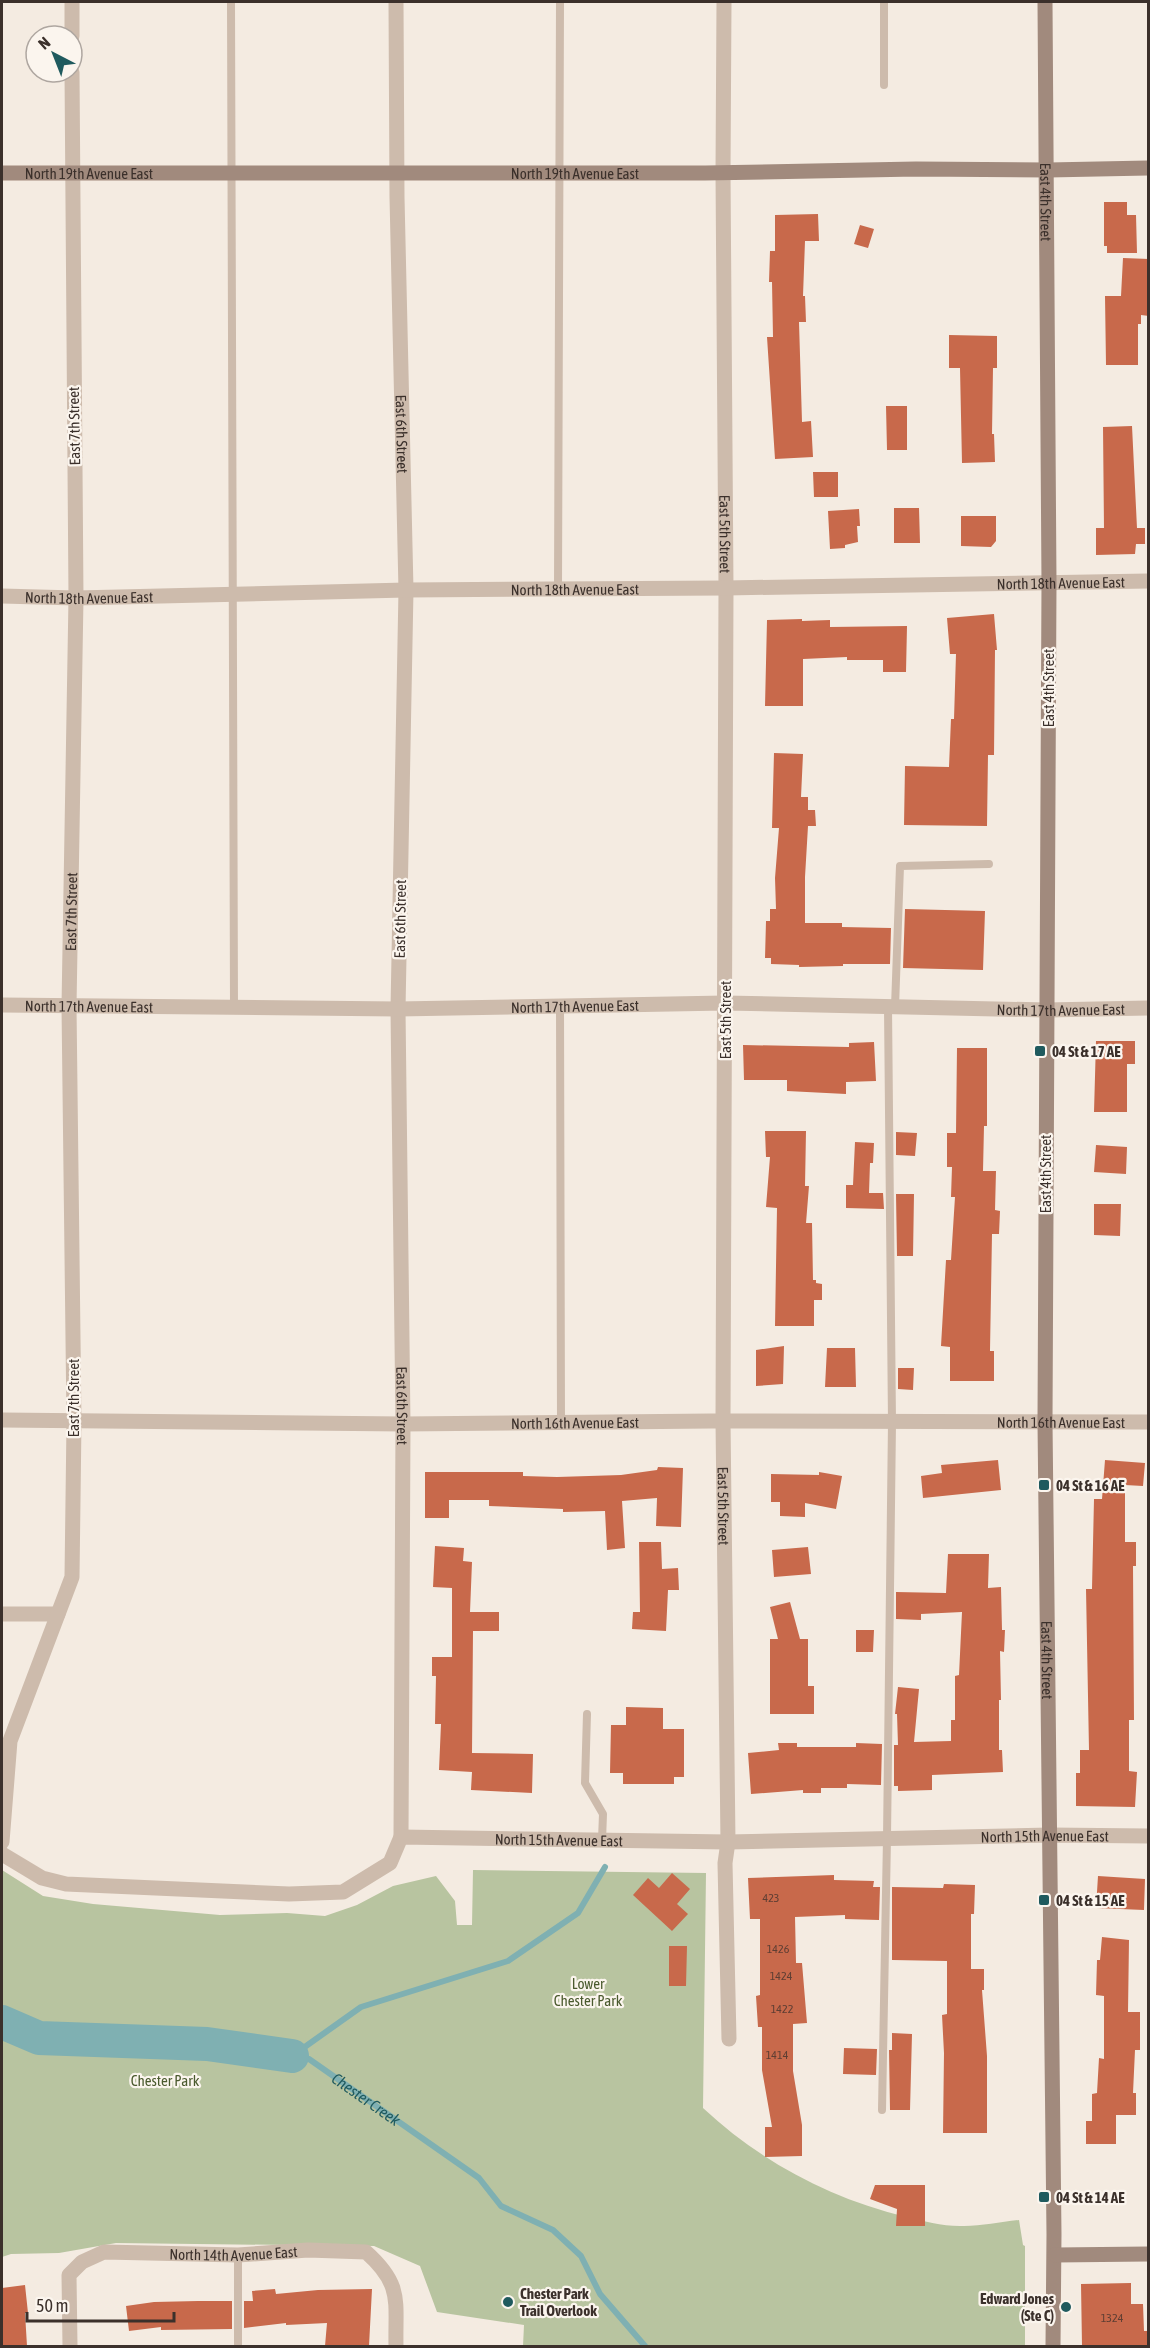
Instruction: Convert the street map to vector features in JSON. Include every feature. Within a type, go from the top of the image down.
[{"type":"main road","name":"East 4th Street","points":[[1045,2],[1048,170],[1049,583],[1044,1422],[1050,1835],[1053,2346]]},
{"type":"main road","name":"North 19th Avenue East","points":[[2,173],[558,173],[1149,168]]},
{"type":"main road","points":[[1054,2255],[1149,2253]]},
{"type":"street","points":[[72,2],[72,24]]},
{"type":"street","name":"East 6th Street","points":[[396,2],[397,173],[406,590],[398,1009],[403,1424],[400,1837]]},
{"type":"street","name":"East 5th Street","points":[[724,2],[726,588],[723,1421],[728,1842],[725,1863],[729,2039]]},
{"type":"street","name":"East 7th Street","points":[[2,1842],[6,1746],[72,1577],[74,1422],[69,1006],[76,598],[72,84]]},
{"type":"street","name":"North 18th Avenue East","points":[[2,596],[76,598],[406,590],[726,588],[1149,581]]},
{"type":"street","name":"North 17th Avenue East","points":[[2,1005],[398,1009],[725,1003],[1046,1010],[1149,1008]]},
{"type":"street","name":"North 16th Avenue East","points":[[2,1420],[403,1424],[723,1421],[1149,1422]]},
{"type":"street","points":[[2,1614],[58,1614]]},
{"type":"street","name":"North 15th Avenue East","points":[[400,1837],[728,1842],[1050,1835],[1149,1836]]},
{"type":"street","points":[[2,1854],[42,1878],[66,1884],[290,1894],[343,1892],[390,1863],[400,1837]]},
{"type":"street","name":"North 14th Avenue East","points":[[70,2346],[69,2275],[82,2262],[104,2252],[238,2255],[308,2250],[366,2252],[383,2267],[395,2290],[396,2346]]},
{"type":"lane","points":[[231,2],[234,1007]]},
{"type":"lane","points":[[558,589],[560,2]]},
{"type":"lane","points":[[884,2],[884,85]]},
{"type":"lane","points":[[882,2110],[891,1422],[892,1007],[900,866],[989,864]]},
{"type":"lane","points":[[560,1006],[561,1422]]},
{"type":"lane","points":[[588,1714],[585,1783],[603,1814],[602,1840]]},
{"type":"lane","points":[[238,2255],[238,2346]]},
{"type":"green space","name":"Chester Park","points":[[2,1870],[43,1896],[93,1904],[220,1915],[287,1913],[325,1916],[357,1905],[393,1886],[436,1876],[455,1901],[457,1925],[472,1925],[473,1870],[706,1873],[703,2108],[748,2145],[772,2161],[797,2176],[850,2200],[906,2217],[949,2226],[1019,2220],[1025,2246],[1025,2346],[523,2346],[524,2325],[437,2312],[420,2266],[374,2246],[116,2243],[59,2253],[11,2254],[2,2257]]},
{"type":"building","points":[[1104,202],[1127,202],[1127,215],[1136,215],[1137,253],[1107,253],[1107,246],[1104,246]]},
{"type":"building","points":[[818,214],[819,241],[805,241],[803,296],[805,296],[806,322],[799,322],[802,422],[811,421],[813,457],[775,459],[767,337],[773,337],[772,282],[769,282],[770,251],[775,251],[775,215]]},
{"type":"building","points":[[860,225],[874,229],[868,248],[854,244]]},
{"type":"building","points":[[1123,258],[1149,259],[1149,316],[1141,315],[1141,324],[1138,324],[1138,365],[1106,365],[1105,296],[1121,296]]},
{"type":"building","points":[[949,335],[997,336],[997,368],[993,368],[992,434],[994,434],[995,462],[962,463],[960,368],[949,368]]},
{"type":"building","points":[[886,406],[907,406],[907,450],[887,450]]},
{"type":"building","points":[[1132,426],[1137,528],[1145,528],[1145,544],[1136,544],[1135,554],[1096,555],[1096,528],[1104,528],[1103,427]]},
{"type":"building","points":[[813,472],[838,472],[838,497],[814,497]]},
{"type":"building","points":[[894,508],[919,508],[920,543],[894,543]]},
{"type":"building","points":[[859,509],[858,542],[845,545],[845,548],[830,549],[828,511]]},
{"type":"building","points":[[961,516],[996,516],[996,541],[991,547],[961,546]]},
{"type":"building","points":[[994,614],[997,650],[995,650],[994,755],[988,755],[987,826],[904,825],[905,766],[949,767],[951,719],[954,719],[956,654],[950,654],[947,618]]},
{"type":"building","points":[[802,619],[802,621],[830,620],[830,627],[907,626],[906,672],[883,672],[883,660],[847,660],[847,657],[803,659],[803,706],[765,706],[767,620]]},
{"type":"building","points":[[774,753],[803,754],[801,797],[808,797],[808,810],[815,810],[816,826],[808,826],[805,923],[842,923],[842,927],[891,928],[890,964],[799,967],[799,965],[771,964],[771,958],[765,958],[766,921],[770,921],[770,909],[776,909],[775,878],[779,828],[772,828]]},
{"type":"building","points":[[905,909],[985,911],[983,970],[903,968]]},
{"type":"building","points":[[1096,1041],[1135,1041],[1135,1064],[1127,1064],[1127,1112],[1094,1112]]},
{"type":"building","points":[[874,1042],[876,1081],[846,1082],[846,1094],[787,1091],[787,1080],[744,1080],[743,1045],[849,1047],[849,1043]]},
{"type":"building","points":[[957,1048],[987,1048],[987,1126],[984,1126],[983,1171],[996,1171],[995,1210],[1000,1211],[999,1234],[992,1234],[990,1351],[994,1351],[994,1381],[950,1381],[950,1347],[941,1346],[946,1260],[951,1260],[955,1197],[951,1197],[952,1167],[947,1167],[947,1133],[956,1133]]},
{"type":"building","points":[[765,1131],[806,1131],[805,1186],[809,1186],[806,1223],[812,1223],[813,1280],[822,1284],[822,1300],[814,1300],[814,1326],[775,1326],[777,1208],[766,1207],[770,1157],[766,1157]]},
{"type":"building","points":[[896,1132],[917,1133],[915,1156],[896,1155]]},
{"type":"building","points":[[855,1142],[874,1143],[873,1163],[870,1163],[869,1193],[883,1193],[884,1209],[846,1208],[846,1185],[853,1185]]},
{"type":"building","points":[[1096,1145],[1127,1147],[1126,1174],[1094,1172]]},
{"type":"building","points":[[896,1194],[914,1194],[913,1256],[897,1256]]},
{"type":"building","points":[[1094,1204],[1121,1204],[1120,1236],[1094,1235]]},
{"type":"building","points":[[784,1346],[783,1384],[756,1386],[756,1350]]},
{"type":"building","points":[[827,1348],[855,1348],[856,1387],[825,1387]]},
{"type":"building","points":[[898,1368],[914,1368],[913,1390],[898,1389]]},
{"type":"building","points":[[998,1460],[1001,1490],[923,1498],[921,1476],[942,1473],[941,1465]]},
{"type":"building","points":[[1105,1460],[1145,1463],[1143,1486],[1125,1485],[1125,1542],[1136,1542],[1136,1566],[1133,1566],[1134,1720],[1129,1720],[1129,1771],[1137,1772],[1135,1807],[1076,1806],[1076,1773],[1080,1773],[1080,1750],[1089,1750],[1086,1589],[1092,1589],[1094,1499],[1102,1499]]},
{"type":"building","points":[[658,1467],[683,1468],[681,1527],[656,1526],[657,1498],[622,1501],[625,1548],[607,1550],[605,1511],[563,1512],[563,1509],[489,1506],[489,1500],[449,1500],[449,1518],[425,1518],[425,1472],[523,1472],[523,1476],[557,1477],[621,1475],[657,1470]]},
{"type":"building","points":[[819,1472],[842,1476],[836,1509],[805,1503],[805,1517],[780,1516],[780,1502],[771,1502],[771,1474],[819,1475]]},
{"type":"building","points":[[639,1542],[661,1542],[662,1569],[678,1568],[679,1590],[668,1590],[666,1631],[632,1629],[633,1612],[640,1612]]},
{"type":"building","points":[[435,1546],[464,1548],[463,1561],[472,1562],[470,1612],[499,1612],[499,1631],[473,1631],[472,1753],[533,1754],[532,1793],[471,1790],[472,1772],[439,1770],[441,1724],[435,1724],[436,1676],[432,1676],[432,1657],[452,1657],[452,1588],[433,1587]]},
{"type":"building","points":[[808,1547],[811,1574],[774,1577],[772,1550]]},
{"type":"building","points":[[948,1554],[989,1554],[988,1588],[1001,1587],[1002,1630],[1005,1630],[1004,1652],[1000,1651],[999,1750],[1002,1750],[1003,1772],[932,1775],[932,1790],[898,1791],[898,1786],[894,1786],[894,1745],[898,1745],[897,1714],[895,1714],[898,1687],[919,1689],[914,1742],[951,1741],[951,1720],[955,1720],[955,1676],[959,1675],[962,1612],[921,1614],[921,1620],[896,1619],[896,1592],[946,1593]]},
{"type":"building","points":[[790,1602],[800,1639],[808,1639],[808,1686],[814,1686],[814,1714],[770,1714],[770,1639],[778,1639],[770,1607]]},
{"type":"building","points":[[856,1630],[874,1630],[873,1652],[856,1652]]},
{"type":"building","points":[[626,1707],[663,1708],[663,1729],[684,1729],[684,1777],[674,1777],[674,1784],[623,1784],[623,1773],[610,1773],[611,1725],[626,1725]]},
{"type":"building","points":[[778,1743],[797,1743],[797,1747],[856,1747],[856,1743],[882,1744],[881,1785],[847,1784],[847,1788],[821,1788],[821,1793],[803,1793],[803,1790],[751,1794],[748,1753],[779,1750]]},
{"type":"building","points":[[672,1873],[690,1889],[677,1904],[688,1914],[672,1931],[633,1895],[648,1878],[659,1888]]},
{"type":"building","points":[[834,1875],[834,1880],[874,1881],[873,1887],[880,1887],[879,1920],[845,1919],[845,1915],[795,1917],[796,1963],[802,1963],[807,2023],[793,2024],[793,2071],[802,2125],[802,2156],[765,2157],[765,2127],[772,2127],[762,2070],[762,2027],[758,2027],[756,1996],[760,1995],[760,1919],[750,1919],[748,1878]]},
{"type":"building","points":[[1098,1876],[1145,1879],[1144,1910],[1096,1908]]},
{"type":"building","points":[[944,1884],[975,1885],[974,1914],[971,1914],[971,1969],[984,1969],[984,1990],[982,1990],[987,2056],[987,2133],[943,2133],[942,2015],[947,2014],[947,1961],[892,1960],[892,1887],[943,1888]]},
{"type":"building","points":[[1102,1937],[1129,1940],[1128,2012],[1140,2012],[1140,2050],[1135,2050],[1133,2093],[1136,2093],[1136,2115],[1116,2115],[1116,2144],[1086,2144],[1086,2121],[1092,2121],[1092,2094],[1097,2093],[1099,2058],[1104,2059],[1104,1996],[1096,1995],[1097,1960],[1100,1960]]},
{"type":"building","points":[[669,1946],[687,1946],[686,1986],[669,1986]]},
{"type":"building","points":[[892,2033],[912,2034],[910,2110],[890,2110],[889,2050],[892,2050]]},
{"type":"building","points":[[844,2048],[877,2049],[876,2075],[843,2074]]},
{"type":"building","points":[[875,2185],[925,2185],[925,2226],[896,2226],[897,2209],[870,2199]]},
{"type":"building","points":[[1131,2283],[1131,2304],[1143,2304],[1144,2331],[1149,2331],[1149,2346],[1082,2346],[1081,2284]]},
{"type":"building","points":[[25,2285],[28,2313],[25,2313],[27,2346],[2,2346],[2,2288]]},
{"type":"building","points":[[275,2289],[276,2294],[318,2290],[372,2289],[369,2346],[325,2346],[327,2323],[286,2325],[286,2323],[244,2328],[244,2301],[253,2301],[252,2291]]},
{"type":"building","points":[[232,2301],[232,2329],[161,2330],[161,2327],[129,2331],[126,2306],[154,2302]]},
{"type":"waterway","points":[[292,2056],[361,2007],[508,1961],[578,1913],[605,1867]]},
{"type":"waterway","name":"Chester Creek","points":[[2,2022],[39,2038],[207,2044],[292,2056]]},
{"type":"waterway","name":"Chester Creek","points":[[292,2056],[309,2059],[479,2178],[501,2206],[553,2230],[581,2256],[600,2294],[645,2346]]},
{"type":"place","name":"04 St & 17 AE","points":[[1040,1051]]},
{"type":"place","name":"04 St & 16 AE","points":[[1044,1485]]},
{"type":"place","name":"04 St & 15 AE","points":[[1044,1900]]},
{"type":"place","name":"04 St & 14 AE","points":[[1044,2197]]},
{"type":"place","name":"Chester Park Trail Overlook","points":[[508,2302]]},
{"type":"place","name":"Edward Jones (Ste C)","points":[[1066,2307]]},
{"type":"park label","name":"Lower Chester Park","points":[[588,1992]]}]
